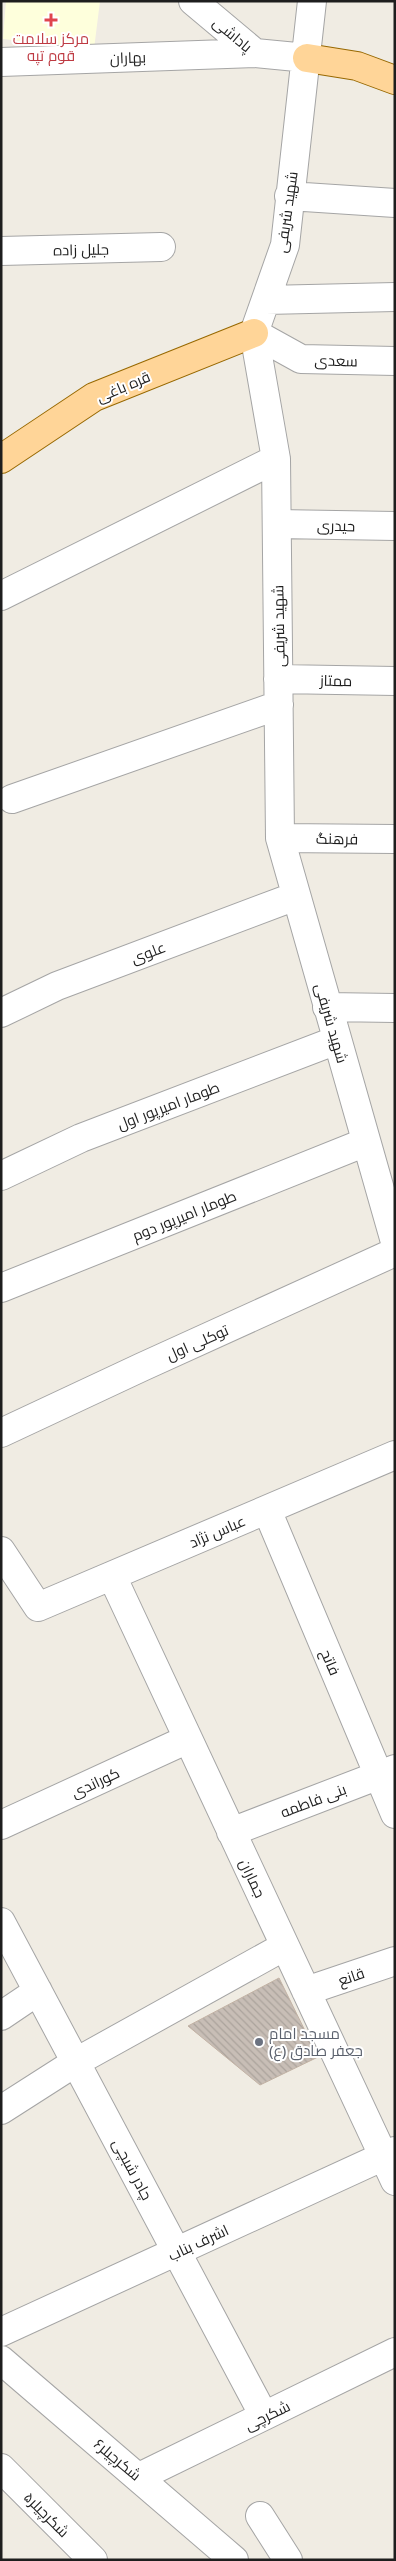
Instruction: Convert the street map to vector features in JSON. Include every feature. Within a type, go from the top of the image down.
[{"type":"main road","points":[[307,58],[357,66],[395,80]]},
{"type":"main road","name":"قره باغی","points":[[1,460],[94,397],[254,333]]},
{"type":"street","name":"پاداشی","points":[[193,1],[255,53],[307,58]]},
{"type":"street","name":"شهید شریفى","points":[[312,1],[285,245],[254,333],[276,459],[280,838],[366,1142],[384,1170],[395,1242]]},
{"type":"street","name":"بهاران","points":[[1,62],[255,53]]},
{"type":"street","points":[[289,196],[395,203]]},
{"type":"street","name":"جلیل زاده","points":[[1,251],[161,247]]},
{"type":"street","points":[[266,300],[395,297]]},
{"type":"street","name":"سعدی","points":[[254,333],[301,359],[395,361]]},
{"type":"street","points":[[1,596],[276,459]]},
{"type":"street","name":"حیدری","points":[[277,524],[395,526]]},
{"type":"street","name":"ممتاز","points":[[278,678],[395,681]]},
{"type":"street","points":[[12,798],[279,705]]},
{"type":"street","name":"فرهنگ","points":[[280,838],[395,839]]},
{"type":"street","name":"علوی","points":[[1,1013],[57,986],[296,896]]},
{"type":"street","points":[[327,1007],[395,1008]]},
{"type":"street","name":"طومار امیرپور اول","points":[[1,1176],[81,1138],[337,1040]]},
{"type":"street","name":"طومار امیرپور دوم","points":[[1,1288],[366,1142]]},
{"type":"street","name":"توکلی اول","points":[[1,1434],[142,1367],[395,1252]]},
{"type":"street","name":"عباس نژاد","points":[[1,1550],[38,1607],[395,1455]]},
{"type":"street","name":"فاتح","points":[[267,1510],[387,1772],[395,1814]]},
{"type":"street","name":"جماران","points":[[112,1576],[306,1992],[389,2154],[395,2181]]},
{"type":"street","name":"کوراندی","points":[[1,1825],[188,1739]]},
{"type":"street","name":"بنی فاطمه","points":[[231,1832],[387,1772]]},
{"type":"street","name":"چادر شبچی","points":[[1,1922],[264,2416]]},
{"type":"street","points":[[1,2110],[76,2062],[285,1946]]},
{"type":"street","name":"قانع","points":[[306,1992],[395,1961]]},
{"type":"street","points":[[1,2016],[38,1991]]},
{"type":"street","name":"اشرف بناب","points":[[1,2332],[389,2154]]},
{"type":"street","name":"شکرچی","points":[[140,2477],[395,2352]]},
{"type":"street","name":"شکرچیلر۶","points":[[1,2360],[140,2477],[234,2560]]},
{"type":"street","name":"شکرچیلر۵","points":[[1,2468],[92,2560]]},
{"type":"street","points":[[260,2516],[288,2560]]},
{"type":"shaded area","name":"مرکز سلامت قوم تپه","points":[[6,1],[100,1],[94,49],[3,39]]},
{"type":"building","name":"مسجد امام جعفر صادق (ع)","points":[[279,1978],[318,2057],[260,2085],[188,2026]]},
{"type":"place","name":"مرکز سلامت قوم تپه","points":[[51,20]]},
{"type":"place","name":"مسجد امام جعفر صادق (ع)","points":[[259,2042]]}]
